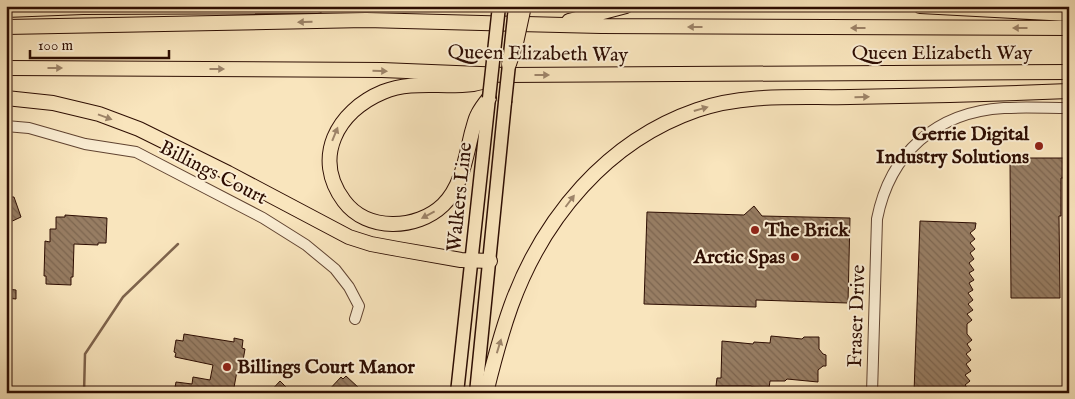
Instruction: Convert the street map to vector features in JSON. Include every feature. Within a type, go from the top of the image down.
[{"type":"highway","points":[[6,10],[83,6],[317,6]]},
{"type":"highway","points":[[488,98],[477,115],[460,176],[444,204],[433,213],[408,223],[395,224],[366,218],[345,203],[332,177],[330,148],[339,126],[357,106],[384,92],[400,87],[415,84],[472,84],[507,70],[516,43],[524,6]]},
{"type":"highway","points":[[366,20],[565,23],[626,6]]},
{"type":"highway","points":[[920,6],[1069,14]]},
{"type":"highway","name":"Queen Elizabeth Way","points":[[6,27],[366,20],[611,26],[1069,28]]},
{"type":"highway","name":"Queen Elizabeth Way","points":[[6,68],[1069,72]]},
{"type":"highway","points":[[486,393],[511,306],[544,236],[571,198],[608,160],[641,136],[698,109],[754,99],[977,95],[1069,90]]},
{"type":"highway","points":[[6,98],[62,105],[99,114],[139,129],[228,173],[349,237],[371,244],[461,260],[490,261]]},
{"type":"main road","name":"Walkers Line","points":[[457,393],[499,6]]},
{"type":"main road","name":"Walkers Line","points":[[476,393],[514,12]]},
{"type":"street","name":"Fraser Drive","points":[[872,393],[877,219],[884,193],[895,170],[916,143],[931,132],[959,117],[1002,108],[1069,108]]},
{"type":"street","name":"Billings Court","points":[[6,126],[29,128],[85,144],[136,152],[263,218],[306,245],[335,269],[349,287],[359,306],[355,319]]},
{"type":"building","points":[[1014,158],[1068,158],[1068,178],[1061,178],[1061,216],[1059,216],[1060,298],[1011,298],[1010,162]]},
{"type":"building","points":[[6,185],[12,197],[14,197],[21,217],[6,224]]},
{"type":"building","points":[[754,206],[762,216],[850,218],[848,303],[756,300],[756,307],[644,304],[647,212],[744,215]]},
{"type":"building","points":[[65,215],[107,218],[106,243],[98,243],[98,245],[74,244],[71,285],[46,284],[46,276],[44,276],[45,241],[50,242],[50,229],[56,229],[56,217],[65,217]]},
{"type":"building","points":[[920,221],[976,223],[975,229],[970,233],[975,239],[970,243],[975,249],[970,253],[974,259],[969,263],[974,270],[969,273],[974,280],[969,283],[973,290],[968,293],[973,300],[968,304],[973,310],[967,314],[972,320],[967,324],[967,334],[972,340],[967,344],[971,350],[966,354],[971,360],[966,364],[971,371],[965,375],[970,381],[965,385],[971,393],[914,393]]},
{"type":"building","points":[[7,289],[16,290],[16,299],[6,298]]},
{"type":"building","name":"Billings Court Manor","points":[[184,334],[234,342],[234,338],[243,340],[242,348],[245,349],[241,372],[237,371],[233,393],[174,393],[176,382],[192,384],[193,377],[210,380],[213,365],[175,357],[176,340],[183,341]]},
{"type":"building","points":[[771,336],[802,339],[804,337],[819,337],[819,349],[826,355],[826,366],[818,370],[818,382],[787,379],[785,381],[770,381],[769,388],[716,386],[717,378],[721,378],[722,341],[753,344],[754,342],[770,343]]},
{"type":"building","points":[[346,376],[359,388],[355,393],[326,393],[341,377],[343,379]]},
{"type":"building","points":[[280,381],[292,393],[269,393]]},
{"type":"waterway","points":[[84,393],[85,354],[123,297],[178,244]]},
{"type":"place","name":"Gerrie Digital Industry Solutions","points":[[1039,146]]},
{"type":"place","name":"The Brick","points":[[755,230]]},
{"type":"place","name":"Arctic Spas","points":[[795,257]]},
{"type":"place","name":"Billings Court Manor","points":[[227,367]]}]
